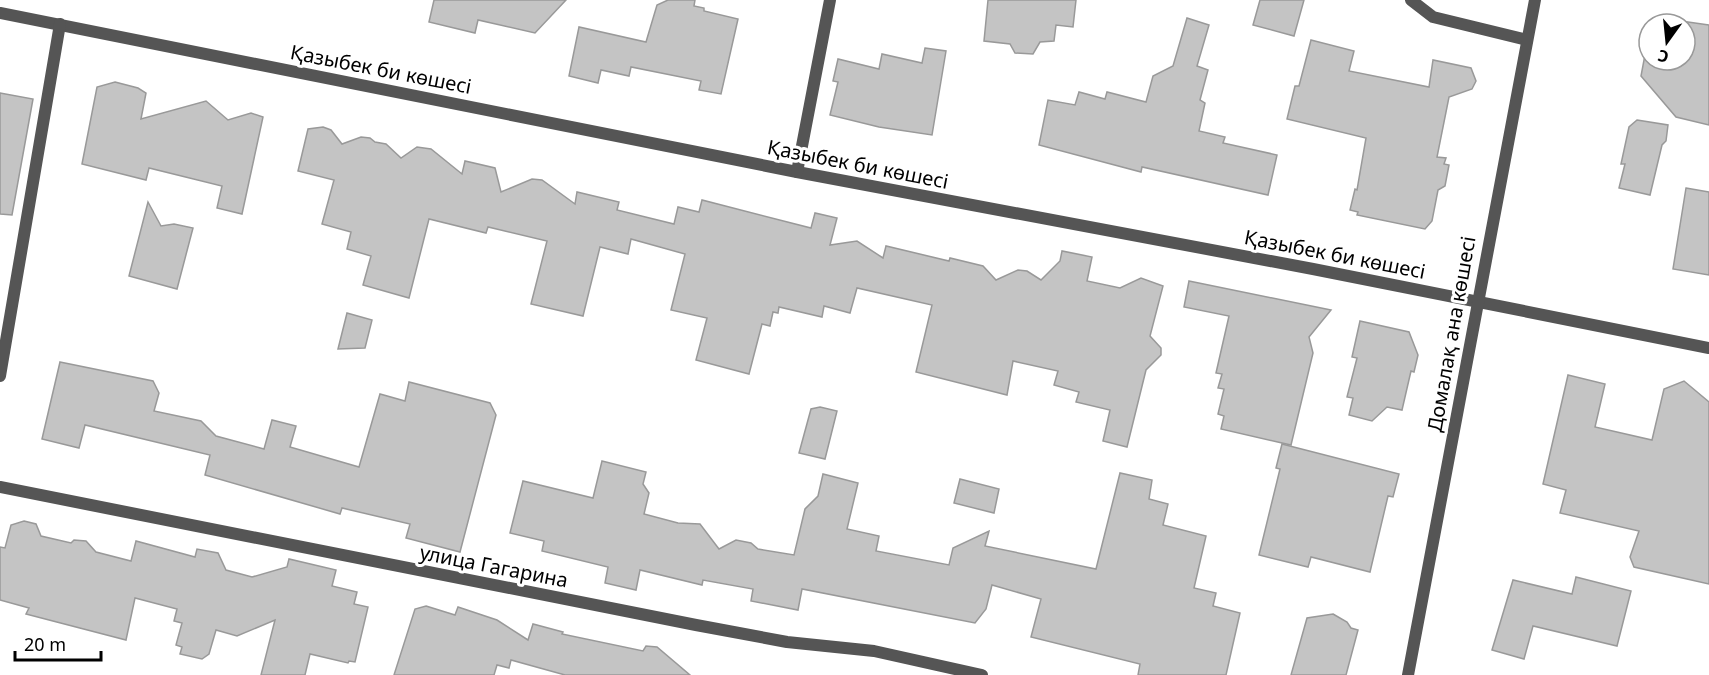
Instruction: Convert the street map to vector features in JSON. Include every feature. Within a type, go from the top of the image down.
[{"type":"street","points":[[797,172],[830,0]]},
{"type":"street","points":[[1411,0],[1433,17],[1527,40]]},
{"type":"street","name":"Домалақ ана көшесі","points":[[1408,675],[1476,302],[1535,0]]},
{"type":"street","name":"Қазыбек би көшесі","points":[[0,13],[797,172],[1709,348]]},
{"type":"street","points":[[0,376],[60,24]]},
{"type":"street","name":"улица Гагарина","points":[[0,487],[707,627],[787,642],[874,651],[982,675]]},
{"type":"building","points":[[434,0],[566,0],[535,33],[478,20],[475,33],[429,22]]},
{"type":"building","points":[[668,0],[695,0],[694,6],[704,8],[704,11],[738,19],[721,94],[699,90],[701,81],[631,67],[629,76],[601,70],[598,83],[569,76],[579,27],[646,42],[657,5]]},
{"type":"building","points":[[988,0],[1076,0],[1073,27],[1056,25],[1054,41],[1040,42],[1033,54],[1015,53],[1010,44],[984,41]]},
{"type":"building","points":[[1260,0],[1304,0],[1294,36],[1253,25]]},
{"type":"building","points":[[1187,18],[1209,25],[1197,66],[1208,70],[1200,100],[1205,103],[1199,131],[1225,137],[1223,143],[1277,155],[1268,195],[1142,167],[1141,172],[1039,145],[1048,100],[1075,105],[1079,92],[1105,99],[1107,92],[1146,102],[1153,76],[1173,66]]},
{"type":"building","points":[[1697,23],[1709,25],[1709,125],[1676,117],[1641,76],[1642,72],[1697,72]]},
{"type":"building","points":[[1311,40],[1354,51],[1349,71],[1429,87],[1433,60],[1471,68],[1476,81],[1472,89],[1449,97],[1437,157],[1446,158],[1444,164],[1449,165],[1445,186],[1438,190],[1432,221],[1425,229],[1357,215],[1358,212],[1350,210],[1355,189],[1357,190],[1366,138],[1287,119],[1295,86],[1299,86]]},
{"type":"building","points":[[925,48],[946,51],[932,135],[879,127],[830,115],[838,82],[833,81],[838,59],[879,69],[882,54],[922,63]]},
{"type":"building","points":[[115,82],[138,88],[146,93],[141,119],[206,101],[228,120],[251,113],[263,117],[242,214],[217,208],[222,186],[149,168],[146,180],[82,164],[97,87]]},
{"type":"building","points":[[0,93],[33,99],[12,215],[0,214]]},
{"type":"building","points":[[1637,120],[1668,125],[1666,141],[1662,145],[1650,195],[1619,188],[1625,164],[1621,164],[1629,127]]},
{"type":"building","points":[[323,127],[331,130],[342,144],[361,137],[370,138],[375,142],[386,144],[401,158],[417,147],[431,149],[462,174],[465,161],[495,168],[501,192],[532,179],[542,180],[575,204],[577,192],[619,202],[617,210],[674,224],[678,207],[699,212],[702,200],[811,228],[815,213],[837,218],[830,245],[857,241],[883,258],[886,246],[949,261],[950,258],[983,266],[996,280],[1018,270],[1027,271],[1041,280],[1060,261],[1062,251],[1092,257],[1087,281],[1120,288],[1141,278],[1163,286],[1150,336],[1161,348],[1161,355],[1146,370],[1127,447],[1103,441],[1110,410],[1076,402],[1079,392],[1054,385],[1058,371],[1013,361],[1007,395],[916,372],[932,305],[857,288],[850,313],[824,306],[822,317],[779,307],[778,313],[773,312],[770,326],[762,324],[749,374],[696,360],[707,318],[671,310],[685,254],[631,239],[628,254],[600,247],[583,316],[531,304],[547,241],[488,227],[486,233],[429,219],[409,298],[363,285],[371,256],[347,249],[351,232],[322,224],[334,180],[298,171],[308,129]]},
{"type":"building","points":[[1686,188],[1709,192],[1709,275],[1673,269]]},
{"type":"building","points":[[148,202],[161,226],[174,224],[193,228],[177,289],[129,276]]},
{"type":"building","points":[[1189,281],[1331,310],[1309,337],[1313,353],[1291,445],[1221,429],[1224,416],[1218,414],[1224,389],[1218,388],[1222,374],[1216,373],[1229,316],[1184,307]]},
{"type":"building","points":[[347,313],[372,320],[365,348],[338,349]]},
{"type":"building","points":[[1360,321],[1409,332],[1418,355],[1414,372],[1411,371],[1402,410],[1387,407],[1372,421],[1349,415],[1353,398],[1347,397],[1357,358],[1352,357]]},
{"type":"building","points":[[60,362],[153,381],[159,393],[154,411],[201,421],[216,436],[264,449],[272,420],[296,426],[290,447],[359,467],[380,394],[405,401],[409,382],[490,403],[496,415],[460,552],[406,538],[410,524],[342,508],[340,514],[205,475],[210,455],[85,425],[79,448],[42,439]]},
{"type":"building","points":[[1568,375],[1605,384],[1595,427],[1652,440],[1664,389],[1684,381],[1709,402],[1709,584],[1634,567],[1630,557],[1639,531],[1560,513],[1566,490],[1543,484]]},
{"type":"building","points":[[820,407],[837,411],[825,459],[799,453],[811,409]]},
{"type":"building","points":[[1282,444],[1399,474],[1393,497],[1388,496],[1370,572],[1311,557],[1308,567],[1259,555],[1280,469],[1276,468]]},
{"type":"building","points":[[602,461],[646,472],[643,484],[649,493],[644,514],[678,523],[700,524],[719,549],[736,540],[751,543],[758,549],[794,555],[805,509],[818,496],[823,474],[858,483],[847,529],[879,536],[876,551],[949,565],[953,548],[989,531],[985,546],[1096,569],[1120,473],[1152,480],[1149,499],[1168,504],[1163,525],[1206,536],[1194,588],[1216,593],[1213,606],[1240,613],[1226,675],[1138,675],[1140,664],[1031,637],[1041,599],[992,585],[986,609],[975,623],[802,589],[798,610],[751,601],[753,589],[703,580],[702,585],[640,570],[636,590],[605,583],[608,567],[542,551],[544,541],[510,533],[523,481],[593,498]]},
{"type":"building","points":[[960,479],[999,489],[994,513],[954,503]]},
{"type":"building","points":[[24,521],[36,524],[41,536],[71,543],[74,540],[86,541],[96,552],[131,561],[136,541],[195,557],[197,549],[218,553],[226,570],[252,577],[287,567],[289,559],[336,570],[332,586],[357,592],[354,604],[368,607],[355,662],[349,661],[348,663],[310,654],[305,675],[261,675],[275,620],[237,636],[216,630],[209,654],[202,659],[180,654],[182,647],[176,645],[182,623],[174,621],[177,609],[135,598],[126,640],[26,614],[29,608],[0,600],[0,547],[5,548],[11,525]]},
{"type":"building","points":[[1576,577],[1631,591],[1617,646],[1533,626],[1524,659],[1492,650],[1513,580],[1572,594]]},
{"type":"building","points":[[426,606],[455,615],[458,607],[497,620],[528,640],[533,624],[563,632],[562,634],[643,651],[646,646],[657,647],[690,675],[565,675],[511,660],[509,668],[497,665],[494,675],[394,675],[415,609]]},
{"type":"building","points":[[1333,614],[1347,622],[1351,628],[1358,630],[1346,675],[1291,675],[1307,618]]}]
